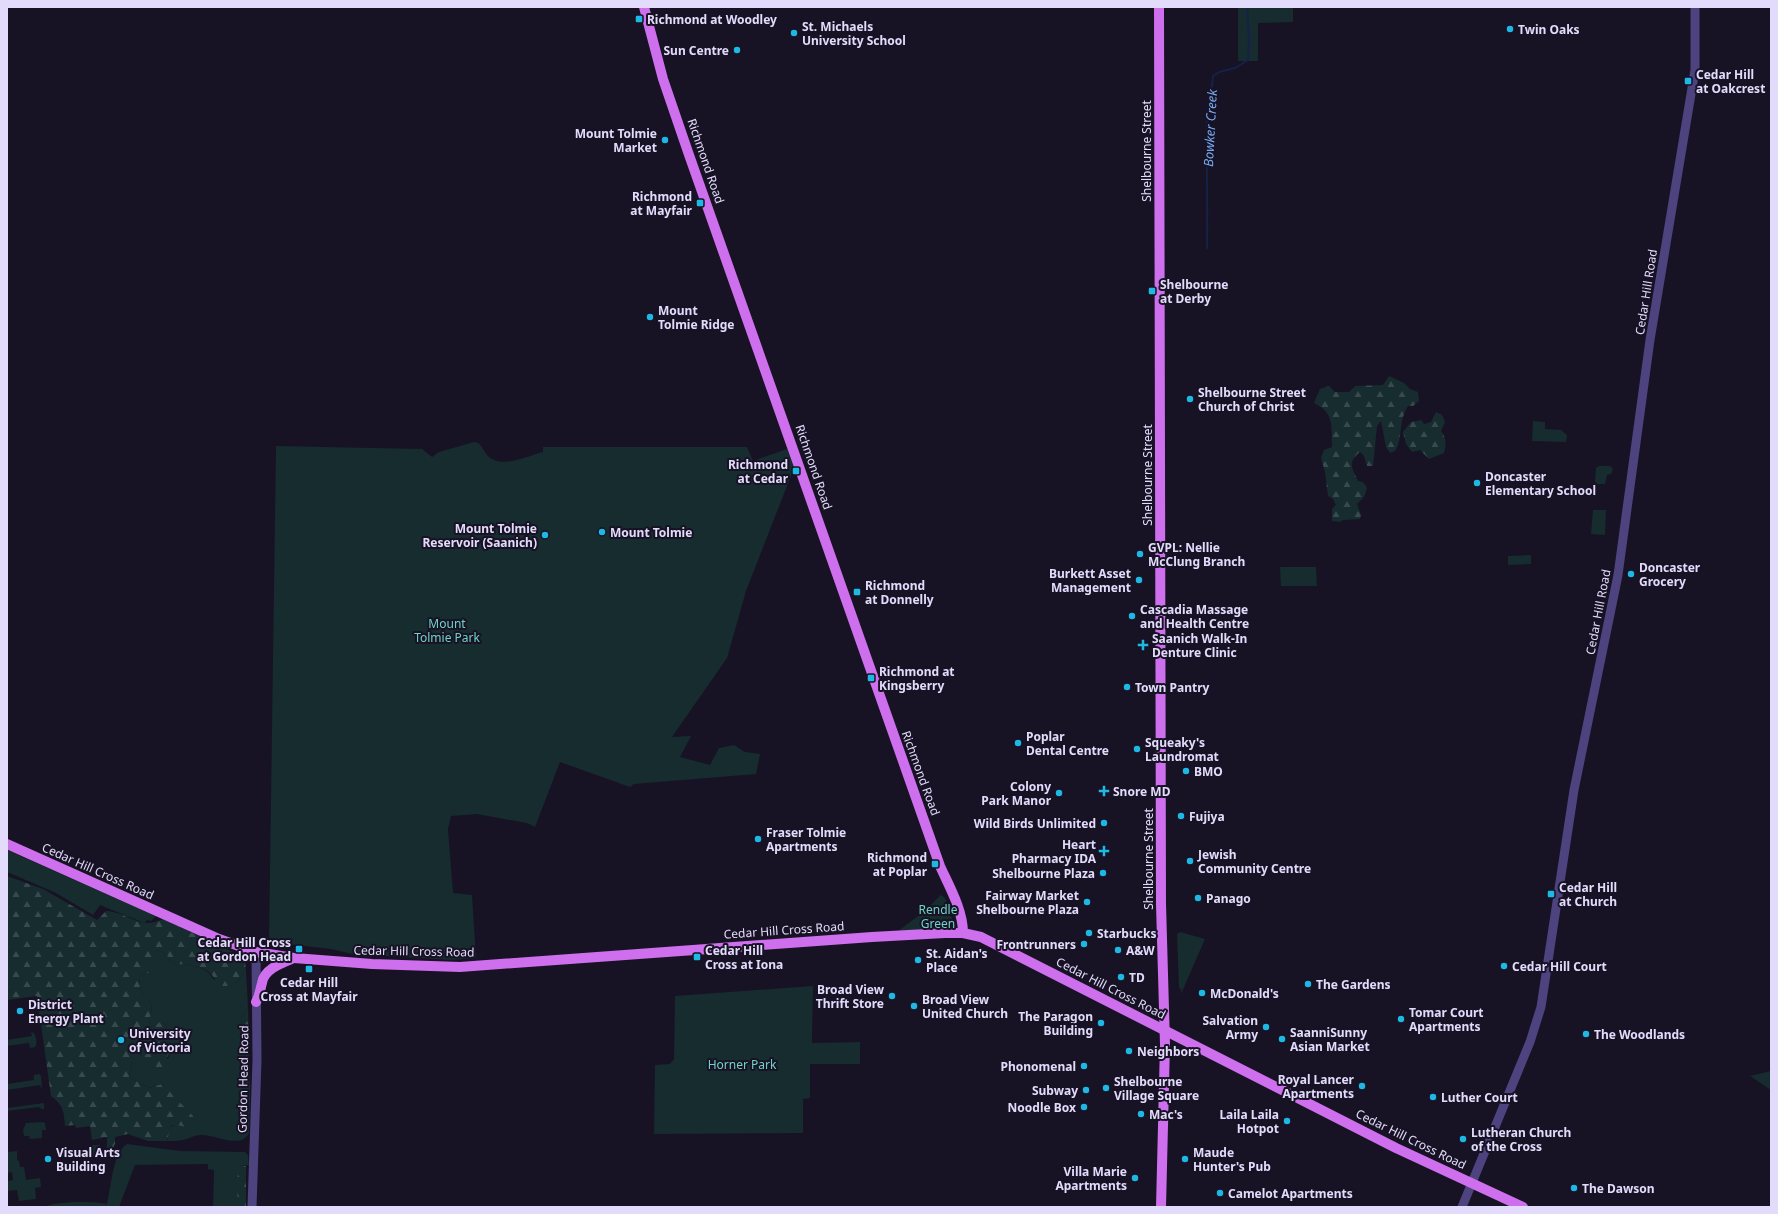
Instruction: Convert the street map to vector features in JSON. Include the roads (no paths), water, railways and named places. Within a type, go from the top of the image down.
[{"type":"main road","name":"Richmond Road","points":[[644,7],[663,79],[688,152],[940,866],[954,898],[963,925],[963,934]]},
{"type":"main road","name":"Shelbourne Street","points":[[1159,7],[1161,892],[1165,1030],[1161,1207]]},
{"type":"main road","name":"Cedar Hill Cross Road","points":[[7,844],[219,939],[256,952],[294,958],[372,964],[460,967],[867,937],[945,933],[981,937],[1396,1148],[1523,1207]]},
{"type":"main road","points":[[256,1002],[261,991],[265,975],[273,968],[294,958]]},
{"type":"street","name":"Cedar Hill Road","points":[[1462,1207],[1471,1182],[1530,1042],[1541,1007],[1574,790],[1616,583],[1650,340],[1695,70],[1695,7]]},
{"type":"street","name":"Gordon Head Road","points":[[252,1207],[257,1060],[256,952]]},
{"type":"waterway","name":"Bowker Creek","points":[[1207,248],[1207,118],[1213,76],[1219,72],[1235,68],[1248,60],[1249,41],[1247,7]]},
{"type":"place","name":"Richmond at Woodley","points":[[639,19]]},
{"type":"place","name":"Twin Oaks","points":[[1510,29]]},
{"type":"place","name":"St. Michaels University School","points":[[794,33]]},
{"type":"place","name":"Sun Centre","points":[[737,50]]},
{"type":"place","name":"Cedar Hill at Oakcrest","points":[[1688,81]]},
{"type":"place","name":"Mount Tolmie Market","points":[[665,140]]},
{"type":"place","name":"Richmond at Mayfair","points":[[700,203]]},
{"type":"place","name":"Shelbourne at Derby","points":[[1152,291]]},
{"type":"place","name":"Mount Tolmie Ridge","points":[[650,317]]},
{"type":"place","name":"Shelbourne Street Church of Christ","points":[[1190,399]]},
{"type":"place","name":"Richmond at Cedar","points":[[796,471]]},
{"type":"place","name":"Doncaster Elementary School","points":[[1477,483]]},
{"type":"place","name":"Mount Tolmie","points":[[602,532]]},
{"type":"place","name":"Mount Tolmie Reservoir (Saanich)","points":[[545,535]]},
{"type":"place","name":"GVPL: Nellie McClung Branch","points":[[1140,554]]},
{"type":"place","name":"Doncaster Grocery","points":[[1631,574]]},
{"type":"place","name":"Burkett Asset Management","points":[[1139,580]]},
{"type":"place","name":"Richmond at Donnelly","points":[[857,592]]},
{"type":"place","name":"Cascadia Massage and Health Centre","points":[[1132,616]]},
{"type":"place","name":"Saanich Walk-In Denture Clinic","points":[[1143,645]]},
{"type":"place","name":"Richmond at Kingsberry","points":[[871,678]]},
{"type":"place","name":"Town Pantry","points":[[1127,687]]},
{"type":"place","name":"Poplar Dental Centre","points":[[1018,743]]},
{"type":"place","name":"Squeaky's Laundromat","points":[[1137,749]]},
{"type":"place","name":"BMO","points":[[1186,771]]},
{"type":"place","name":"Snore MD","points":[[1104,791]]},
{"type":"place","name":"Colony Park Manor","points":[[1059,793]]},
{"type":"place","name":"Fujiya","points":[[1181,816]]},
{"type":"place","name":"Wild Birds Unlimited","points":[[1104,823]]},
{"type":"place","name":"Fraser Tolmie Apartments","points":[[758,839]]},
{"type":"place","name":"Heart Pharmacy IDA","points":[[1104,851]]},
{"type":"place","name":"Jewish Community Centre","points":[[1190,861]]},
{"type":"place","name":"Richmond at Poplar","points":[[935,864]]},
{"type":"place","name":"Shelbourne Plaza","points":[[1103,873]]},
{"type":"place","name":"Cedar Hill at Church","points":[[1551,894]]},
{"type":"place","name":"Panago","points":[[1198,898]]},
{"type":"place","name":"Fairway Market Shelbourne Plaza","points":[[1087,902]]},
{"type":"place","name":"Starbucks","points":[[1089,933]]},
{"type":"place","name":"Frontrunners","points":[[1084,944]]},
{"type":"place","name":"Cedar Hill Cross at Gordon Head","points":[[299,949]]},
{"type":"place","name":"A&W","points":[[1118,950]]},
{"type":"place","name":"Cedar Hill Cross at Iona","points":[[697,957]]},
{"type":"place","name":"St. Aidan's Place","points":[[918,960]]},
{"type":"place","name":"Cedar Hill Court","points":[[1504,966]]},
{"type":"place","name":"Cedar Hill Cross at Mayfair","points":[[309,969]]},
{"type":"place","name":"TD","points":[[1121,977]]},
{"type":"place","name":"The Gardens","points":[[1308,984]]},
{"type":"place","name":"McDonald's","points":[[1202,993]]},
{"type":"place","name":"Broad View Thrift Store","points":[[892,996]]},
{"type":"place","name":"Broad View United Church","points":[[914,1006]]},
{"type":"place","name":"District Energy Plant","points":[[20,1011]]},
{"type":"place","name":"Tomar Court Apartments","points":[[1401,1019]]},
{"type":"place","name":"The Paragon Building","points":[[1101,1023]]},
{"type":"place","name":"Salvation Army","points":[[1266,1027]]},
{"type":"place","name":"The Woodlands","points":[[1586,1034]]},
{"type":"place","name":"SaanniSunny Asian Market","points":[[1282,1039]]},
{"type":"place","name":"University of Victoria","points":[[121,1040]]},
{"type":"place","name":"Neighbors","points":[[1129,1051]]},
{"type":"place","name":"Phonomenal","points":[[1084,1066]]},
{"type":"place","name":"Royal Lancer Apartments","points":[[1362,1086]]},
{"type":"place","name":"Shelbourne Village Square","points":[[1106,1088]]},
{"type":"place","name":"Subway","points":[[1086,1090]]},
{"type":"place","name":"Luther Court","points":[[1433,1097]]},
{"type":"place","name":"Noodle Box","points":[[1084,1107]]},
{"type":"place","name":"Mac's","points":[[1141,1114]]},
{"type":"place","name":"Laila Laila Hotpot","points":[[1287,1121]]},
{"type":"place","name":"Lutheran Church of the Cross","points":[[1463,1139]]},
{"type":"place","name":"Visual Arts Building","points":[[48,1159]]},
{"type":"place","name":"Maude Hunter's Pub","points":[[1185,1159]]},
{"type":"place","name":"Villa Marie Apartments","points":[[1135,1178]]},
{"type":"place","name":"The Dawson","points":[[1574,1188]]},
{"type":"place","name":"Camelot Apartments","points":[[1220,1193]]},
{"type":"park label","name":"Mount Tolmie Park","points":[[447,630]]},
{"type":"park label","name":"Rendle Green","points":[[938,916]]},
{"type":"park label","name":"Horner Park","points":[[742,1064]]}]
